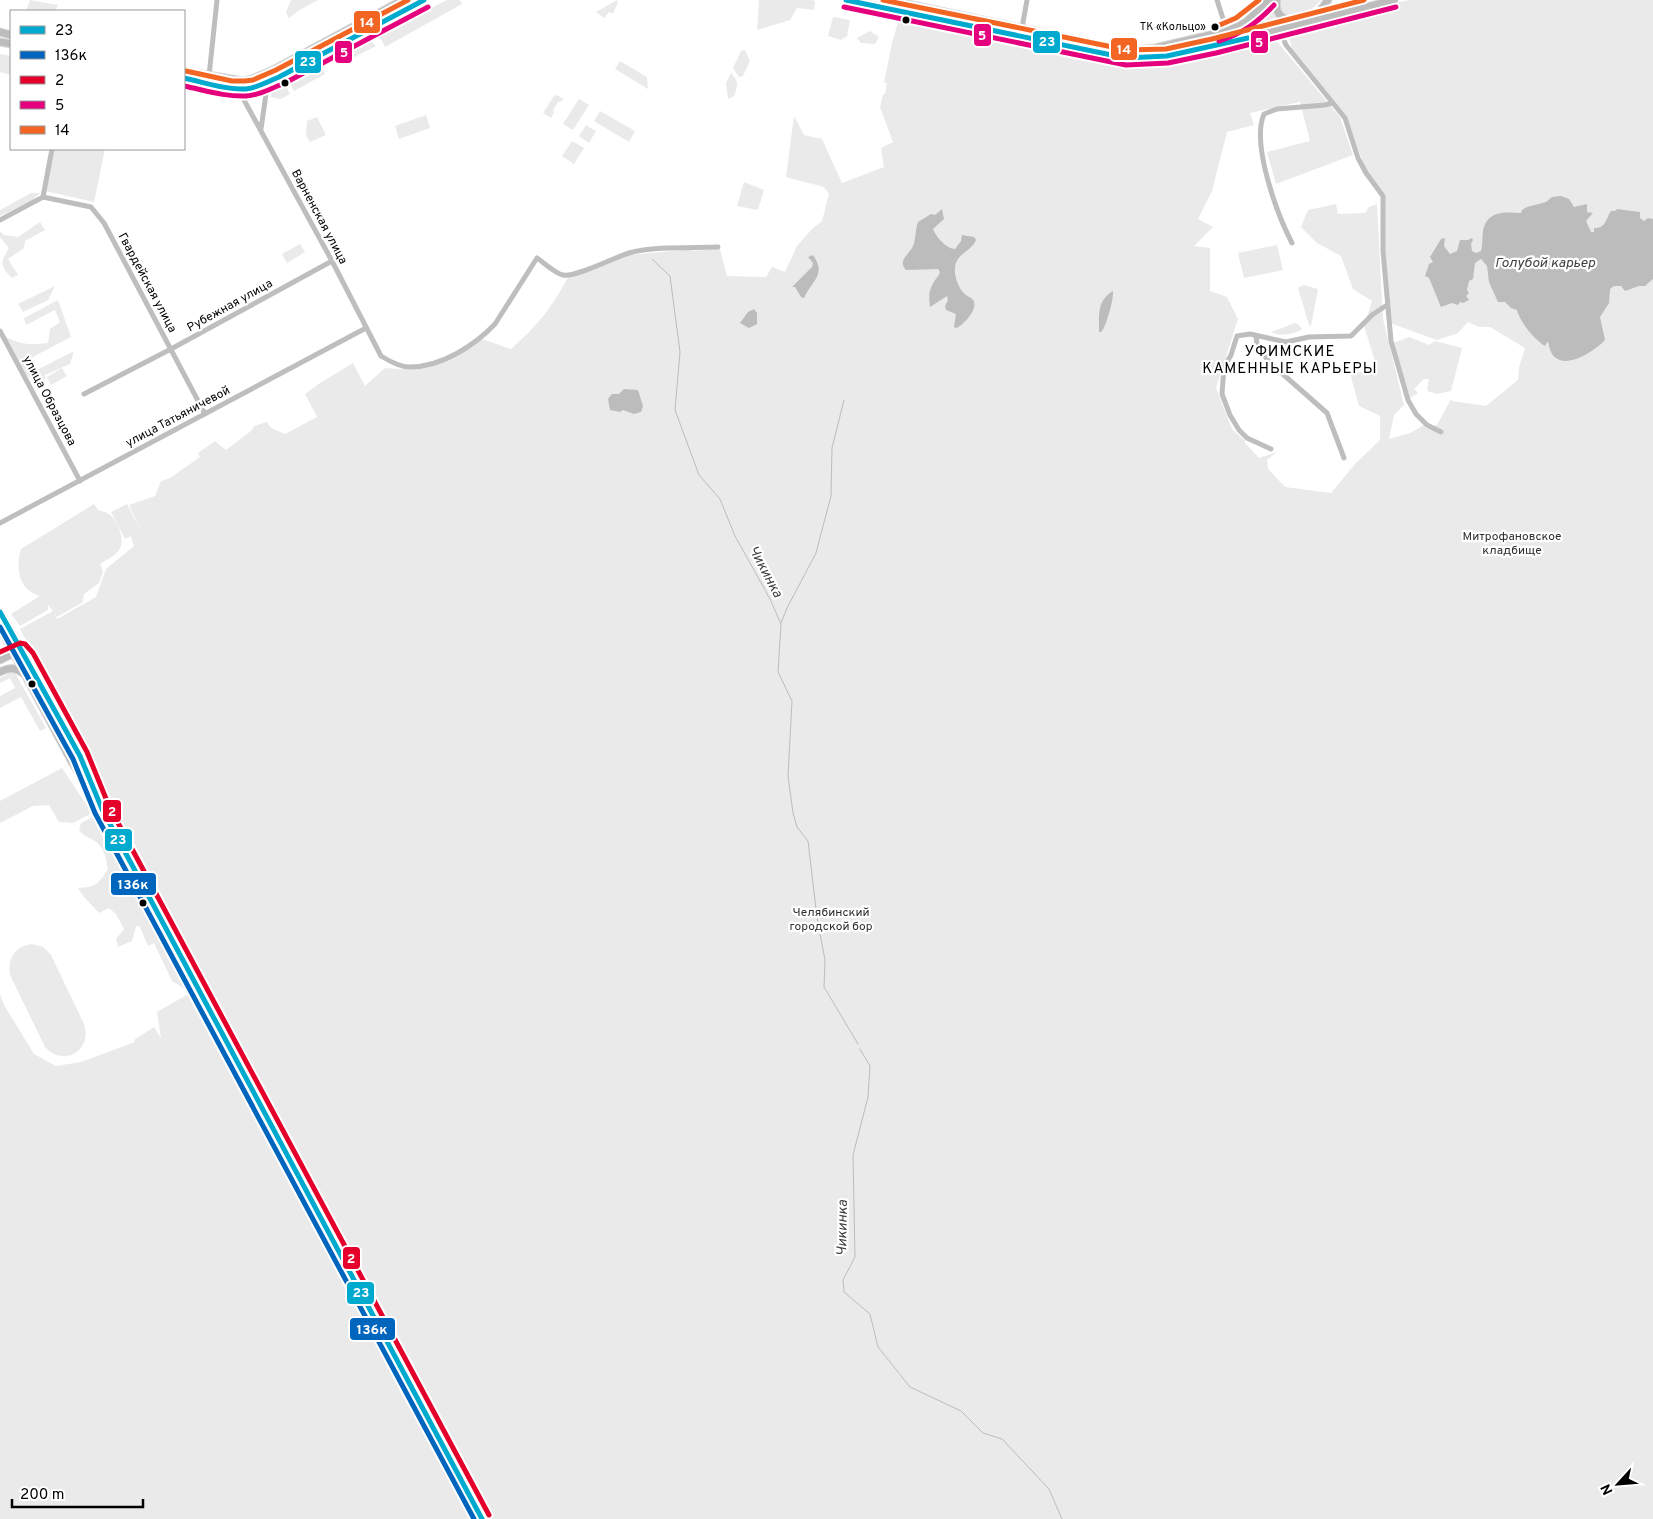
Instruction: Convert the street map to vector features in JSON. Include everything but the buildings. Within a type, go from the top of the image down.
[{"type":"main road","points":[[185,71],[235,80],[252,79],[273,70],[403,0]]},
{"type":"main road","points":[[185,78],[238,88],[255,87],[279,77],[424,0]]},
{"type":"main road","points":[[846,0],[1126,58],[1166,56],[1222,45],[1394,0]]},
{"type":"main road","points":[[890,10],[891,0],[1120,49],[1137,50],[1155,48],[1227,31],[1246,22],[1269,0]]},
{"type":"main road","points":[[1277,0],[1276,9],[1281,17],[1288,21],[1301,23]]},
{"type":"main road","points":[[1313,20],[1328,0]]},
{"type":"main road","points":[[0,612],[26,675],[72,762],[102,810],[482,1519]]},
{"type":"main road","points":[[0,628],[17,652],[80,756],[102,810]]},
{"type":"main road","points":[[0,660],[17,652]]},
{"type":"main road","points":[[0,672],[14,667],[26,675]]},
{"type":"street","points":[[209,76],[217,0]]},
{"type":"street","points":[[1022,28],[1027,0]]},
{"type":"street","points":[[1217,0],[1227,31]]},
{"type":"street","points":[[1279,29],[1286,45],[1345,118],[1358,158],[1366,173],[1383,196],[1383,251],[1391,341],[1408,400],[1416,414],[1429,427],[1441,432]]},
{"type":"street","points":[[261,129],[266,94],[279,77]]},
{"type":"street","name":"Варненская улица","points":[[238,88],[381,356],[390,362],[408,367],[438,362],[452,356],[487,332],[495,324],[537,258],[562,275],[569,275],[598,266],[629,253],[718,247]]},
{"type":"street","points":[[1292,243],[1282,224],[1274,200],[1261,150],[1260,123],[1264,114],[1277,109],[1326,106],[1332,103]]},
{"type":"street","points":[[0,220],[43,197],[52,150]]},
{"type":"street","name":"Гвардейская улица","points":[[43,197],[95,209],[205,414]]},
{"type":"street","name":"Рубежная улица","points":[[84,394],[332,261]]},
{"type":"street","points":[[1271,449],[1247,438],[1239,430],[1230,415],[1222,394],[1224,367],[1231,355],[1237,336],[1250,334],[1286,342],[1309,337],[1351,336],[1372,315],[1387,305]]},
{"type":"street","name":"улица Татьяничевой","points":[[0,523],[366,328]]},
{"type":"street","name":"улица Образцова","points":[[0,331],[80,480]]},
{"type":"street","points":[[1256,336],[1257,344],[1269,362],[1327,413],[1344,458]]},
{"type":"green space","points":[[30,0],[58,5],[56,10],[26,10]]},
{"type":"green space","points":[[291,0],[318,0],[289,18],[286,12]]},
{"type":"green space","points":[[447,0],[460,0],[462,4],[385,47],[379,35]]},
{"type":"green space","points":[[617,0],[618,2],[613,14],[609,12],[604,18],[596,12]]},
{"type":"green space","points":[[759,0],[815,1],[814,10],[797,8],[790,20],[757,30]]},
{"type":"green space","points":[[1282,0],[1321,0],[1308,12],[1296,17],[1290,17],[1281,11]]},
{"type":"green space","name":"Челябинский городской бор","points":[[1409,0],[1653,0],[1653,1519],[0,1519],[0,994],[4,1005],[34,1054],[56,1066],[81,1062],[135,1042],[134,1040],[154,1027],[161,1038],[157,1012],[190,993],[230,1068],[253,1067],[20,629],[53,611],[48,605],[48,610],[20,626],[11,614],[40,596],[27,589],[20,578],[18,564],[21,549],[94,504],[98,510],[109,514],[118,526],[122,541],[121,546],[115,554],[100,564],[103,571],[99,583],[84,594],[83,602],[57,617],[54,613],[57,619],[96,597],[106,569],[134,546],[131,537],[133,535],[125,539],[111,512],[127,504],[141,531],[129,505],[155,496],[161,481],[170,478],[200,457],[198,453],[215,441],[226,450],[251,431],[254,426],[267,422],[271,428],[285,434],[317,417],[305,394],[353,363],[365,386],[385,368],[399,369],[441,362],[482,339],[511,349],[543,316],[568,277],[630,255],[692,249],[692,251],[720,249],[727,276],[766,277],[772,267],[785,272],[797,246],[822,221],[829,194],[824,187],[786,177],[794,116],[804,135],[822,139],[842,183],[884,167],[881,148],[893,142],[880,107],[883,94],[885,94],[887,83],[884,83],[899,19],[1116,64],[1150,64],[1275,39],[1340,117],[1353,155],[1276,184],[1267,152],[1310,141],[1300,102],[1250,113],[1254,125],[1227,132],[1212,191],[1198,219],[1213,227],[1194,246],[1210,248],[1210,291],[1227,297],[1238,319],[1216,388],[1232,429],[1259,458],[1277,452],[1267,460],[1268,469],[1285,487],[1331,493],[1355,464],[1380,440],[1380,416],[1359,406],[1350,373],[1362,372],[1375,361],[1364,326],[1372,301],[1353,289],[1341,256],[1317,243],[1301,227],[1308,210],[1336,204],[1338,214],[1365,213],[1369,207],[1377,204],[1383,319],[1404,405],[1394,415],[1389,439],[1410,433],[1424,425],[1426,428],[1437,425],[1451,399],[1452,401],[1486,406],[1518,380],[1519,367],[1525,348],[1490,327],[1479,327],[1468,322],[1458,333],[1437,340],[1390,323],[1385,251],[1384,195],[1367,173],[1346,117],[1292,48],[1286,28]]},
{"type":"green space","points":[[1272,8],[1281,21],[1232,37],[1253,26]]},
{"type":"green space","points":[[833,17],[850,20],[847,36],[841,40],[828,36]]},
{"type":"green space","points":[[870,31],[879,37],[875,44],[861,43],[857,38]]},
{"type":"green space","points":[[369,39],[376,46],[345,62],[341,53]]},
{"type":"green space","points":[[745,50],[750,61],[743,76],[739,77],[733,68],[741,51]]},
{"type":"green space","points":[[0,54],[10,56],[10,75],[0,72]]},
{"type":"green space","points":[[620,61],[647,77],[648,89],[615,69]]},
{"type":"green space","points":[[320,65],[325,74],[294,91],[289,82]]},
{"type":"green space","points":[[731,73],[737,81],[737,86],[734,96],[728,99],[726,83]]},
{"type":"green space","points":[[285,84],[290,94],[281,99],[270,97],[274,90]]},
{"type":"green space","points":[[557,95],[563,99],[558,102],[551,118],[543,113],[554,96]]},
{"type":"green space","points":[[579,99],[589,105],[573,130],[563,124]]},
{"type":"green space","points":[[600,111],[635,131],[629,142],[594,121]]},
{"type":"green space","points":[[426,115],[430,128],[399,139],[395,126]]},
{"type":"green space","points":[[317,117],[326,135],[310,142],[306,136],[307,121]]},
{"type":"green space","points":[[586,125],[596,131],[589,143],[579,136]]},
{"type":"green space","points":[[572,141],[584,148],[574,164],[562,156]]},
{"type":"green space","points":[[54,150],[105,150],[94,202],[45,191]]},
{"type":"green space","points":[[744,182],[764,190],[758,210],[737,206]]},
{"type":"green space","points":[[31,193],[40,193],[30,202],[0,216],[0,210]]},
{"type":"green space","points":[[40,222],[45,230],[25,241],[24,248],[8,259],[18,275],[12,278],[3,267],[4,257],[9,248],[0,237],[0,231],[4,235],[18,237]]},
{"type":"green space","points":[[300,244],[305,252],[287,263],[282,254]]},
{"type":"green space","points":[[1277,245],[1283,270],[1244,278],[1238,253]]},
{"type":"green space","points":[[1303,285],[1318,289],[1311,326],[1309,325],[1298,288]]},
{"type":"green space","points":[[55,286],[48,300],[23,312],[18,304]]},
{"type":"green space","points":[[58,300],[71,337],[27,360],[33,372],[74,351],[70,364],[45,375],[44,388],[27,376],[6,337],[26,344],[48,343],[50,329],[60,322],[55,310],[26,325],[24,318]]},
{"type":"green space","points":[[1295,323],[1302,329],[1287,334],[1274,334],[1271,332]]},
{"type":"green space","points":[[1409,337],[1429,345],[1435,341],[1462,348],[1451,391],[1437,394],[1427,391],[1429,379],[1424,379],[1414,389],[1418,393],[1410,398],[1393,343]]},
{"type":"green space","points":[[62,368],[67,376],[51,385],[47,377]]},
{"type":"green space","points":[[14,671],[46,728],[40,731],[21,697],[0,708],[0,696],[15,688],[10,678],[0,683],[0,678]]},
{"type":"green space","points":[[62,768],[92,813],[73,823],[59,822],[49,805],[33,806],[0,823],[0,801]]},
{"type":"green space","points":[[98,814],[128,869],[123,874],[185,989],[172,981],[154,943],[148,946],[140,927],[136,926],[132,941],[118,947],[116,939],[124,929],[116,914],[109,908],[99,913],[78,888],[93,886],[108,869],[105,854],[101,847],[79,830],[81,823]]},
{"type":"green space","points":[[32,944],[43,947],[51,955],[84,1024],[86,1033],[81,1048],[68,1056],[52,1053],[45,1047],[10,975],[9,969],[14,954],[21,947]]},
{"type":"water","name":"Голубой карьер","points":[[1561,196],[1569,199],[1574,207],[1587,204],[1587,212],[1593,213],[1586,221],[1591,232],[1594,232],[1594,228],[1601,227],[1611,211],[1617,209],[1640,212],[1640,218],[1644,221],[1648,218],[1653,219],[1653,279],[1645,286],[1625,291],[1621,286],[1614,286],[1610,289],[1609,303],[1600,317],[1605,340],[1589,353],[1568,361],[1561,361],[1554,357],[1550,351],[1548,341],[1545,346],[1536,339],[1524,325],[1517,310],[1511,308],[1505,302],[1498,302],[1489,282],[1487,266],[1481,259],[1475,263],[1473,279],[1469,281],[1467,290],[1469,293],[1466,296],[1469,300],[1463,303],[1460,302],[1458,305],[1452,303],[1441,307],[1429,278],[1425,276],[1429,264],[1433,262],[1430,257],[1441,239],[1445,238],[1444,246],[1450,254],[1457,251],[1460,240],[1472,238],[1472,251],[1476,253],[1481,251],[1483,231],[1488,219],[1503,213],[1521,213],[1527,207],[1546,202],[1552,197]]},
{"type":"water","points":[[942,209],[944,219],[933,229],[942,242],[955,249],[961,241],[962,235],[974,237],[976,240],[956,263],[955,274],[958,285],[972,299],[974,307],[970,316],[956,328],[954,327],[956,314],[946,310],[947,296],[930,307],[930,291],[940,273],[938,269],[906,270],[903,263],[903,260],[913,246],[918,222],[931,214],[935,215]]},
{"type":"water","points":[[813,255],[819,268],[818,273],[804,298],[801,297],[795,287],[792,287],[812,267],[813,263],[808,257]]},
{"type":"water","points":[[1113,291],[1107,319],[1103,329],[1099,332],[1100,309],[1104,299]]},
{"type":"water","points":[[754,309],[757,313],[757,324],[749,328],[740,323],[748,312]]},
{"type":"water","points":[[624,389],[638,390],[643,406],[641,412],[634,414],[623,410],[620,412],[610,410],[608,399],[612,394],[619,394]]},
{"type":"waterway","name":"Чикинка","points":[[652,259],[670,276],[680,352],[675,410],[699,475],[720,499],[735,536],[770,599],[781,624],[778,672],[792,701],[788,776],[793,813],[797,827],[808,841],[816,909]]},
{"type":"waterway","points":[[781,623],[816,553],[831,496],[832,448],[844,400]]},
{"type":"waterway","name":"Чикинка","points":[[816,912],[825,960],[824,987],[858,1044]]},
{"type":"waterway","name":"Чикинка","points":[[860,1049],[870,1066],[868,1097],[853,1155],[855,1257],[843,1280],[844,1292],[870,1314],[878,1347],[910,1387],[961,1411],[983,1433],[1002,1439],[1049,1489],[1062,1519]]},
{"type":"transit line","name":"14","points":[[186,71],[232,81],[253,80],[276,70],[408,0]]},
{"type":"transit line","name":"23","points":[[185,78],[231,88],[246,89],[254,87],[279,77],[424,0]]},
{"type":"transit line","name":"23","points":[[846,0],[1126,58],[1167,56],[1248,38]]},
{"type":"transit line","name":"14","points":[[883,0],[1127,50],[1166,49],[1364,0]]},
{"type":"transit line","name":"14","points":[[1215,27],[1236,18],[1259,0]]},
{"type":"transit line","name":"5","points":[[1219,41],[1249,27],[1274,5]]},
{"type":"transit line","name":"5","points":[[185,86],[215,93],[251,96],[283,84],[428,7]]},
{"type":"transit line","name":"5","points":[[844,7],[1126,65],[1168,63],[1216,53],[1396,7]]},
{"type":"transit line","name":"23","points":[[0,612],[80,756],[102,809],[482,1519]]},
{"type":"transit line","name":"136к","points":[[0,627],[73,759],[95,813],[474,1519]]},
{"type":"transit line","name":"2","points":[[0,652],[20,643],[25,644],[33,653],[87,752],[109,806],[489,1515]]},
{"type":"place","name":"ТК «Кольцо»","points":[[1215,27]]},
{"type":"district","name":"УФИМСКИЕ КАМЕННЫЕ КАРЬЕРЫ","points":[[1290,360]]},
{"type":"park label","name":"Митрофановское кладбище","points":[[1512,544]]}]
